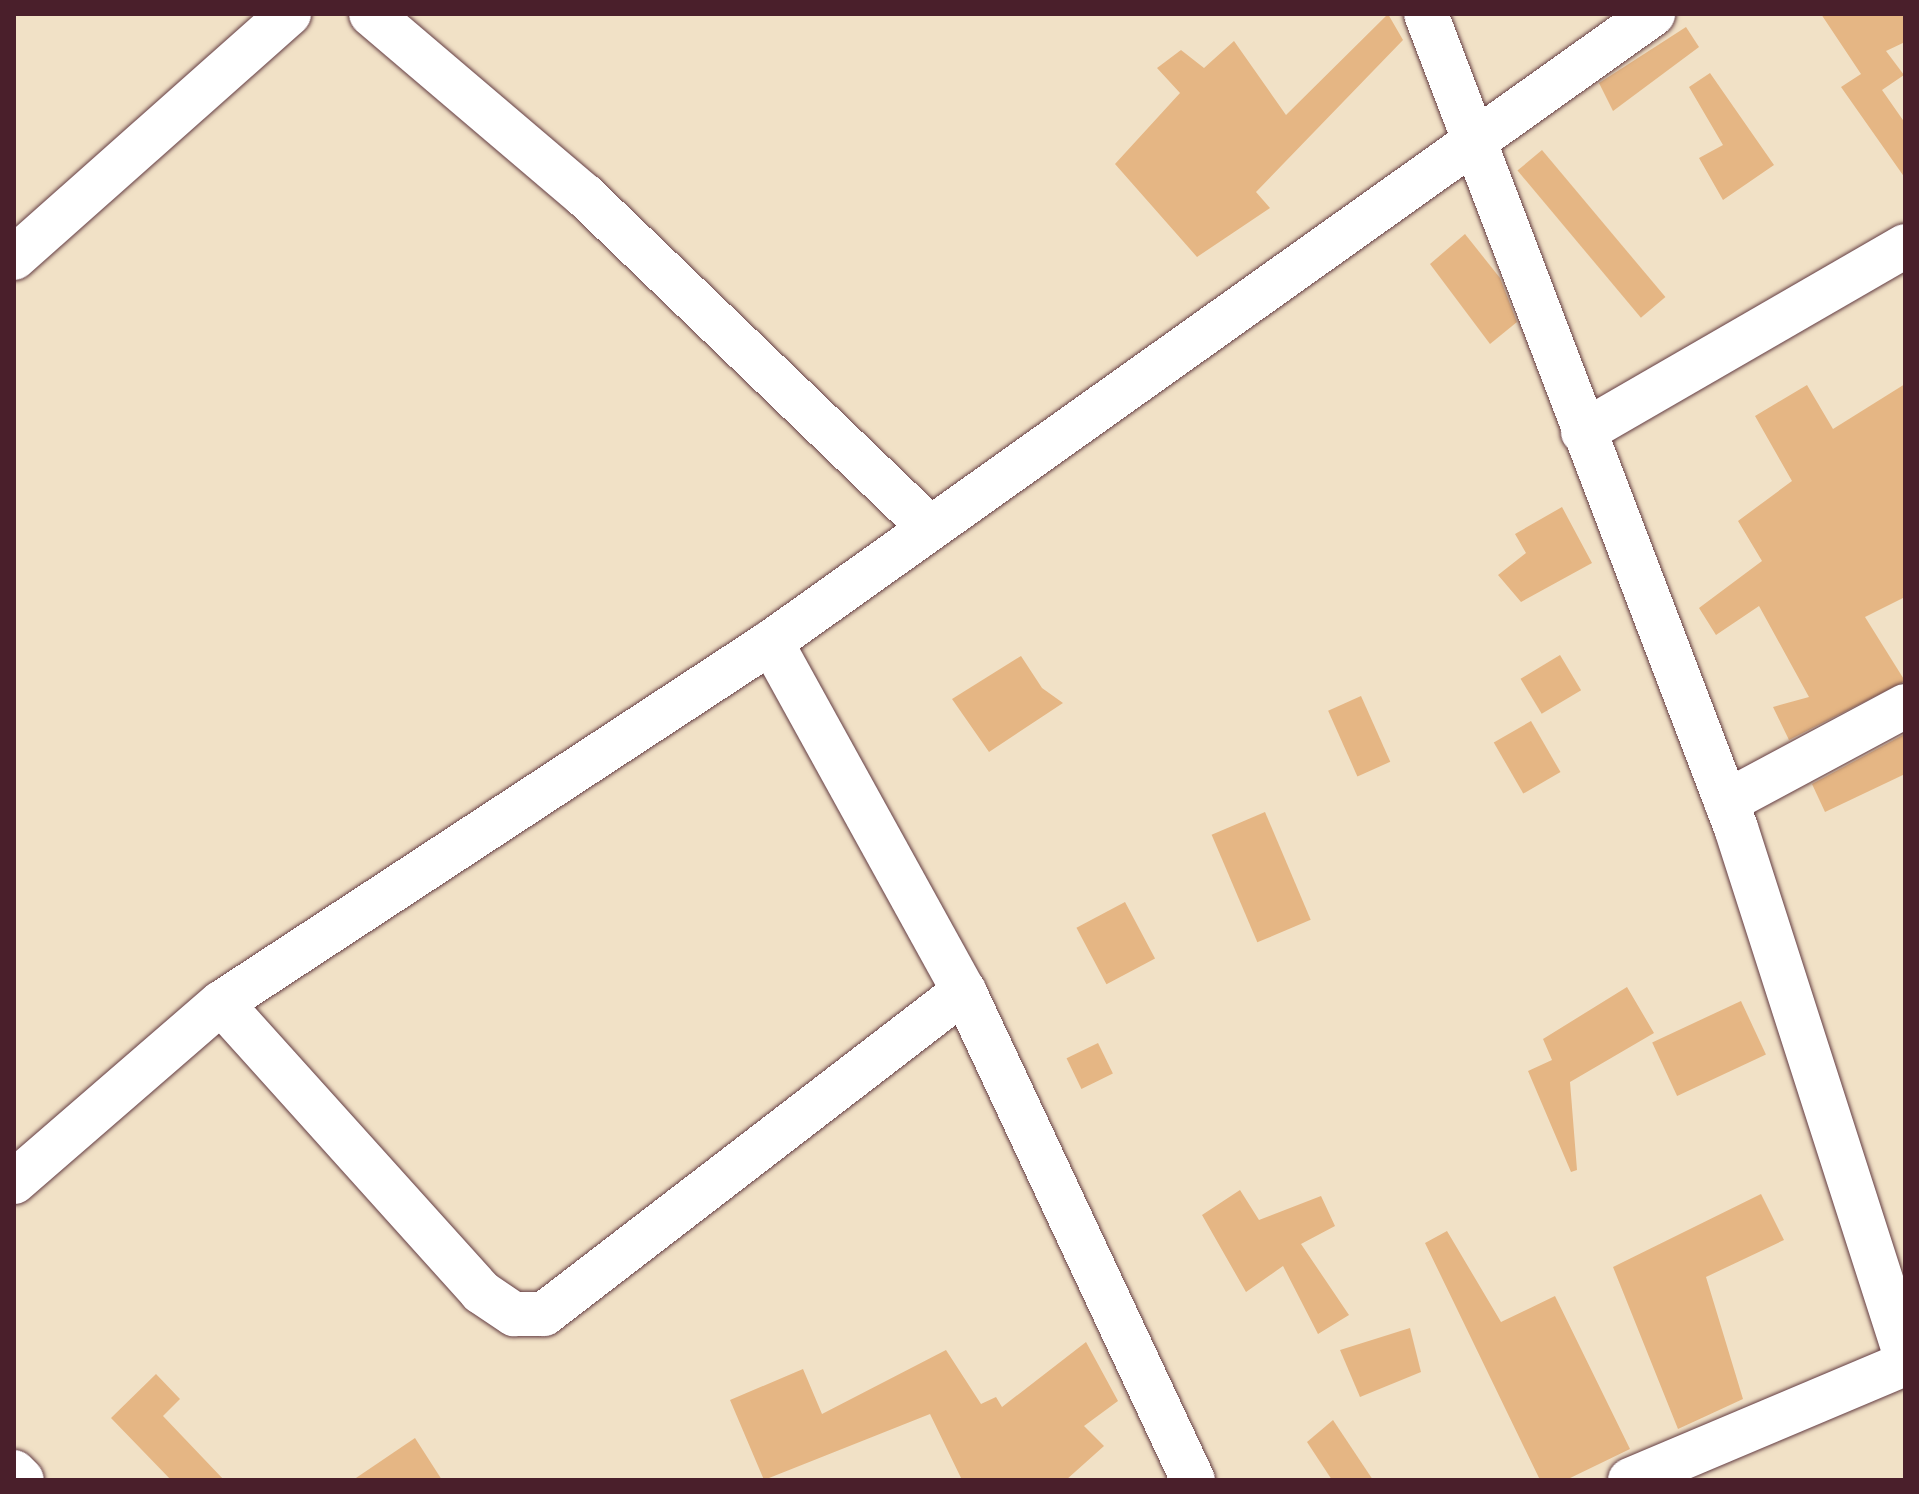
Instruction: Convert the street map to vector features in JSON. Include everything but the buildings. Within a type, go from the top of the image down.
[{"type":"main road","points":[[14,258],[289,14]]},
{"type":"main road","points":[[371,14],[584,195],[930,528]]},
{"type":"main road","points":[[1426,14],[1471,142],[1726,802],[1905,1354]]},
{"type":"main road","points":[[14,1182],[221,1003],[771,642],[1653,14]]},
{"type":"main road","points":[[1583,432],[1905,246]]},
{"type":"main road","points":[[771,642],[964,991],[1193,1480]]},
{"type":"main road","points":[[1726,802],[1905,706]]},
{"type":"main road","points":[[221,1003],[481,1292],[514,1314],[544,1314],[964,991]]},
{"type":"main road","points":[[1630,1480],[1905,1364]]},
{"type":"main road","points":[[14,1472],[22,1480]]}]
